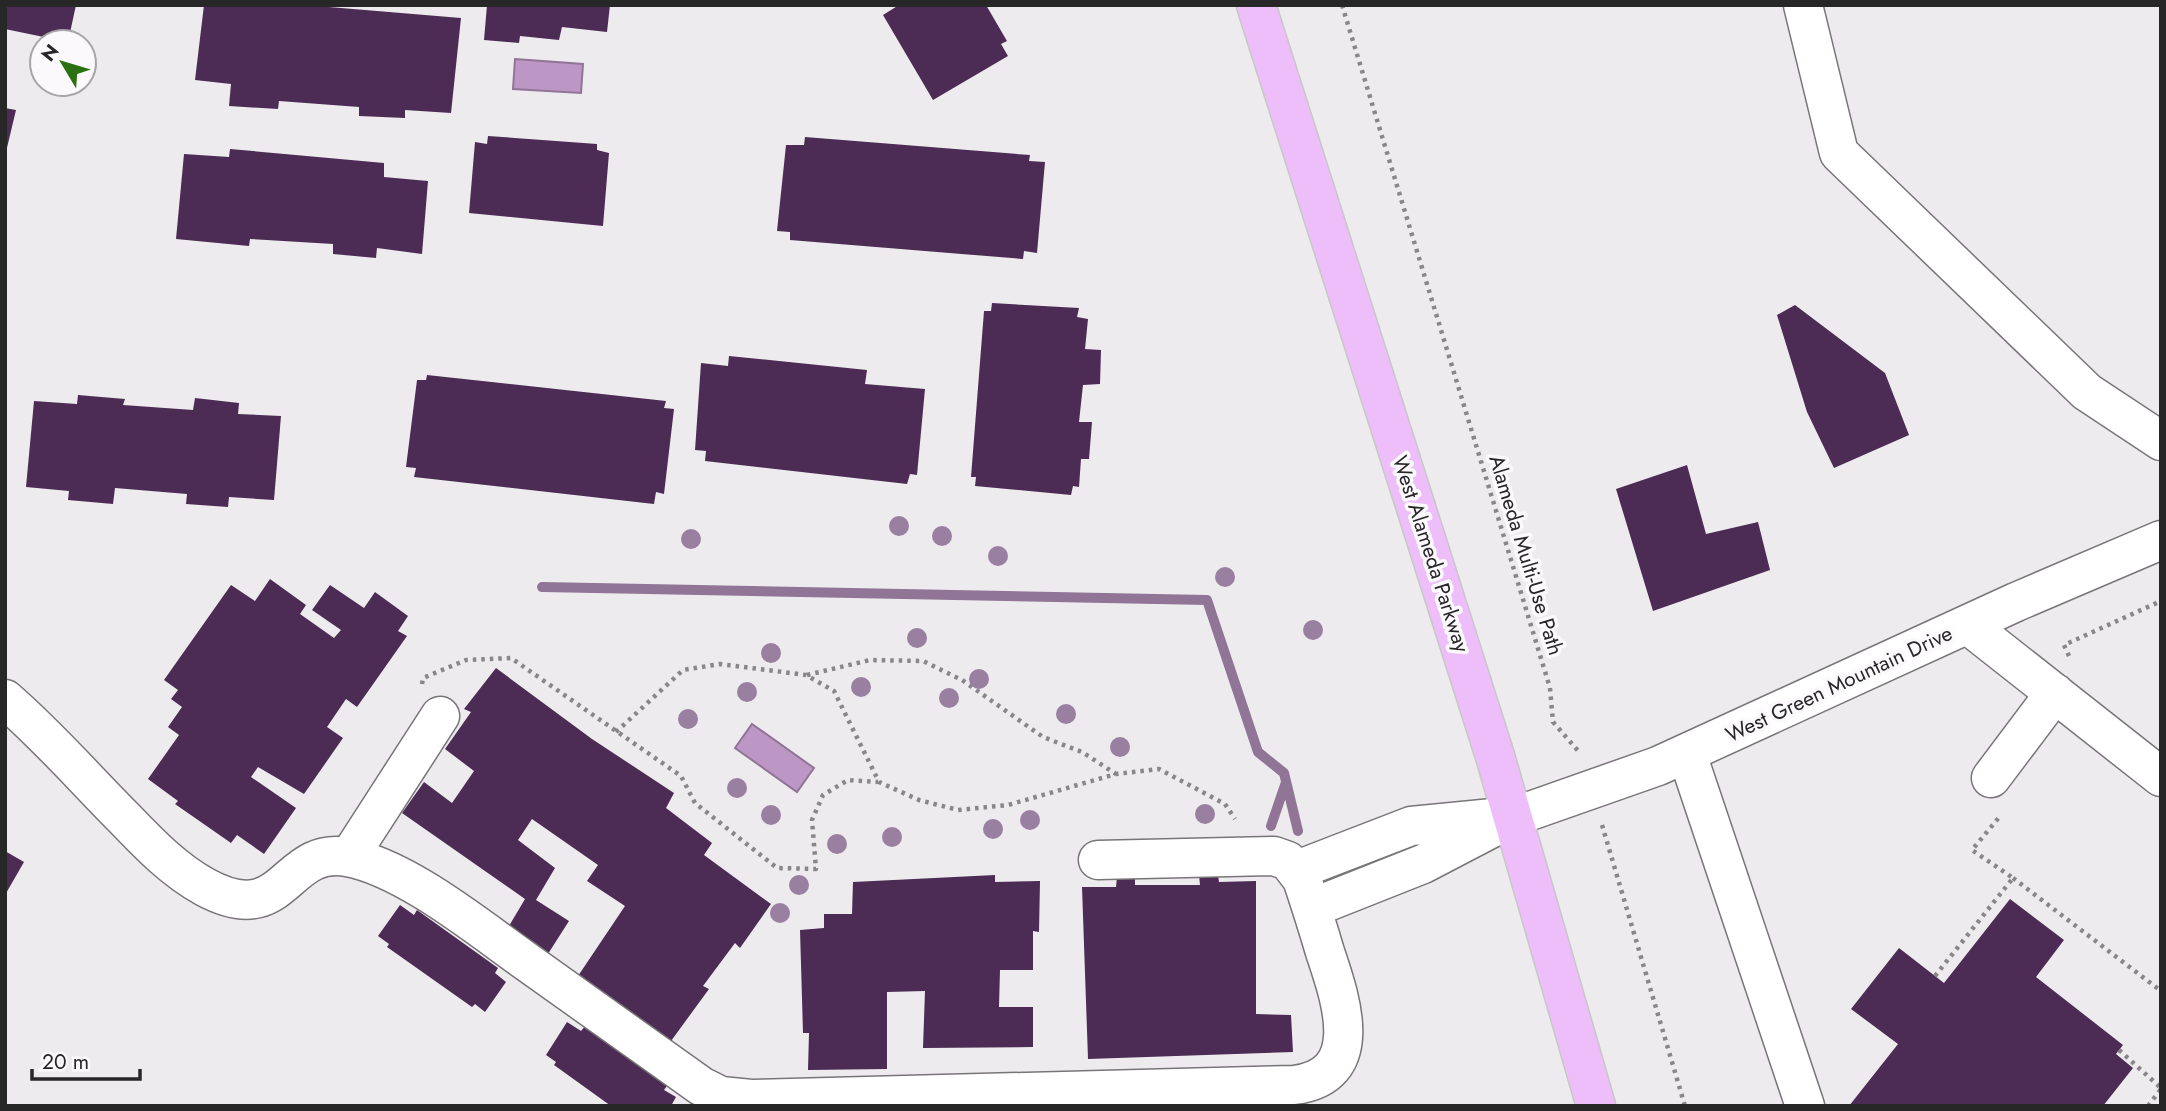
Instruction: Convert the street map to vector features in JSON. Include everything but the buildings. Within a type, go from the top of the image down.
[{"type":"main road","name":"West Alameda Parkway","points":[[1256,5],[1513,817],[1596,1106]]},
{"type":"street","points":[[1803,5],[1839,153],[2087,391],[2161,441]]},
{"type":"street","name":"West Green Mountain Drive","points":[[1513,817],[1592,791],[1687,754],[2161,540]]},
{"type":"street","points":[[1968,625],[2161,777]]},
{"type":"street","points":[[1999,793],[2055,694]]},
{"type":"street","points":[[5,699],[147,843],[192,879],[235,901],[259,898],[319,859],[331,855],[349,857],[404,881],[449,906],[701,1086],[731,1098],[1294,1085],[1314,1081],[1332,1064],[1345,1029],[1342,1006],[1312,908],[1297,870],[1288,861],[1265,856],[1098,860]]},
{"type":"street","points":[[349,857],[431,703]]},
{"type":"street","points":[[1687,754],[1805,1106]]},
{"type":"street","points":[[1297,870],[1411,826],[1513,817]]},
{"type":"street","points":[[1312,908],[1423,864],[1513,817]]},
{"type":"path","name":"Alameda Multi-Use Path","points":[[1342,5],[1550,688],[1553,722],[1579,747],[1685,1106]]},
{"type":"path","points":[[2064,645],[2161,601]]},
{"type":"path","points":[[431,703],[423,678],[466,660],[512,658],[681,776],[695,803],[777,868],[816,870],[812,820],[823,795],[848,780],[879,782],[919,800],[958,810],[1009,805],[1116,774],[1159,769],[1226,804],[1241,829]]},
{"type":"path","points":[[616,732],[684,670],[720,664],[806,675],[870,660],[923,661],[962,680],[1043,737],[1082,752],[1116,774]]},
{"type":"path","points":[[806,675],[834,691],[879,782]]},
{"type":"path","points":[[1999,793],[1972,850],[2161,991]]},
{"type":"path","points":[[1935,976],[2013,878]]},
{"type":"path","points":[[2119,1050],[2161,1089],[2148,1106]]},
{"type":"shaded area","points":[[515,59],[583,64],[581,93],[513,89]]},
{"type":"shaded area","points":[[752,724],[814,768],[797,792],[735,748]]},
{"type":"waterway","points":[[542,587],[1207,600],[1258,752],[1284,773],[1298,831]]},
{"type":"waterway","points":[[1271,826],[1286,782]]}]
